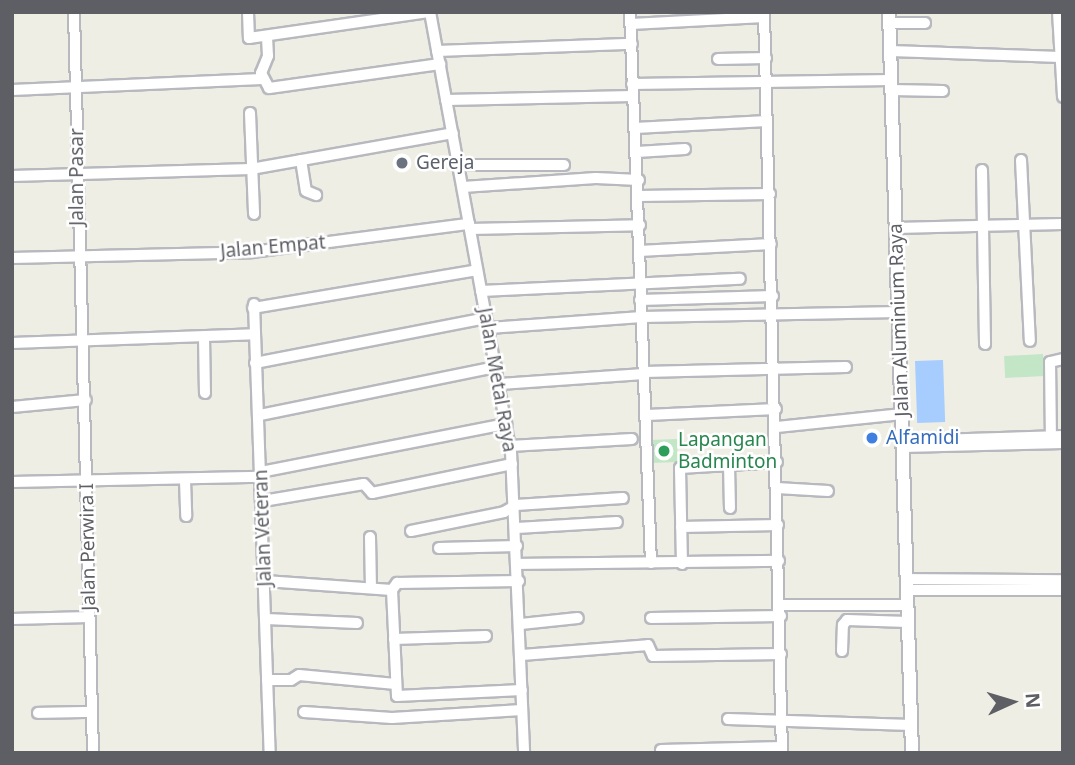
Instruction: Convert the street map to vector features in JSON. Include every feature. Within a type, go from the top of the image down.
[{"type":"main road","name":"Jalan Aluminium Raya","points":[[889,18],[912,753]]},
{"type":"street","name":"Jalan Pasar","points":[[74,12],[77,256],[83,341]]},
{"type":"street","points":[[248,12],[249,38],[430,12]]},
{"type":"street","name":"Jalan Metal Raya","points":[[430,12],[510,446],[516,505],[524,753]]},
{"type":"street","points":[[630,12],[639,180],[639,284],[651,564]]},
{"type":"street","points":[[1058,12],[1063,97]]},
{"type":"street","points":[[631,24],[764,15],[766,58],[777,426],[782,750],[661,750]]},
{"type":"street","points":[[889,18],[925,23]]},
{"type":"street","points":[[267,37],[268,57],[261,68],[262,79],[270,88],[440,64]]},
{"type":"street","points":[[437,51],[632,44]]},
{"type":"street","points":[[890,51],[1060,57]]},
{"type":"street","points":[[718,59],[766,58]]},
{"type":"street","points":[[12,90],[262,79]]},
{"type":"street","points":[[632,84],[766,80],[891,85],[943,91]]},
{"type":"street","points":[[446,100],[633,96]]},
{"type":"street","points":[[250,113],[254,214]]},
{"type":"street","points":[[635,128],[767,121]]},
{"type":"street","points":[[12,176],[251,169],[453,132]]},
{"type":"street","points":[[637,152],[685,149]]},
{"type":"street","points":[[301,160],[306,191],[316,195]]},
{"type":"street","points":[[1021,160],[1027,227],[1030,341]]},
{"type":"street","points":[[459,165],[564,165]]},
{"type":"street","points":[[542,166],[543,181]]},
{"type":"street","points":[[982,170],[985,344]]},
{"type":"street","points":[[463,187],[543,181],[639,180]]},
{"type":"street","points":[[639,196],[770,194]]},
{"type":"street","name":"Jalan Empat","points":[[12,258],[252,252],[469,226],[640,225]]},
{"type":"street","points":[[896,228],[1063,225]]},
{"type":"street","points":[[639,251],[771,244]]},
{"type":"street","name":"Jalan Veteran","points":[[270,753],[260,415],[253,306],[477,270]]},
{"type":"street","points":[[481,291],[740,279]]},
{"type":"street","points":[[640,300],[773,296]]},
{"type":"street","points":[[255,363],[487,323],[899,312]]},
{"type":"street","points":[[12,343],[254,334]]},
{"type":"street","points":[[204,337],[205,393]]},
{"type":"street","name":"Jalan Perwira I","points":[[83,341],[93,753]]},
{"type":"street","points":[[1051,440],[1050,362],[1063,359]]},
{"type":"street","points":[[260,415],[496,367]]},
{"type":"street","points":[[499,384],[644,373],[775,367],[846,367]]},
{"type":"street","points":[[12,407],[86,400]]},
{"type":"street","points":[[646,415],[776,409]]},
{"type":"street","points":[[777,426],[902,414]]},
{"type":"street","points":[[12,482],[87,483],[261,475],[506,424]]},
{"type":"street","points":[[1051,440],[1063,436]]},
{"type":"street","points":[[510,446],[632,439]]},
{"type":"street","points":[[903,444],[1051,440],[1063,443]]},
{"type":"street","points":[[682,564],[680,468],[777,462]]},
{"type":"street","points":[[263,501],[364,484],[375,492],[512,464]]},
{"type":"street","points":[[729,465],[730,508]]},
{"type":"street","points":[[185,480],[186,516]]},
{"type":"street","points":[[778,488],[828,491]]},
{"type":"street","points":[[411,531],[504,512],[516,505],[624,498]]},
{"type":"street","points":[[517,528],[617,522]]},
{"type":"street","points":[[681,527],[778,525]]},
{"type":"street","points":[[370,537],[371,588]]},
{"type":"street","points":[[439,548],[517,546]]},
{"type":"street","points":[[517,564],[779,561]]},
{"type":"street","points":[[906,584],[1063,580]]},
{"type":"street","points":[[265,581],[392,590]]},
{"type":"street","points":[[519,581],[397,583],[392,590],[397,696],[522,690]]},
{"type":"street","points":[[953,584],[1063,590]]},
{"type":"street","points":[[650,618],[907,605]]},
{"type":"street","points":[[12,618],[89,617]]},
{"type":"street","points":[[521,624],[578,618]]},
{"type":"street","points":[[266,619],[357,623]]},
{"type":"street","points":[[842,651],[843,625],[847,620],[908,622]]},
{"type":"street","points":[[394,639],[486,636]]},
{"type":"street","points":[[522,655],[648,645],[653,656],[781,654]]},
{"type":"street","points":[[267,680],[291,680],[299,675],[396,684]]},
{"type":"street","points":[[304,712],[396,718],[522,710]]},
{"type":"street","points":[[38,713],[92,712]]},
{"type":"street","points":[[728,719],[911,724]]},
{"type":"green space","points":[[1043,354],[1044,376],[1005,378],[1004,356]]},
{"type":"green space","name":"Lapangan Badminton","points":[[677,439],[678,462],[651,463],[650,440]]},
{"type":"water","points":[[943,360],[945,422],[917,423],[915,361]]},
{"type":"place","name":"Gereja","points":[[402,163]]},
{"type":"place","name":"Alfamidi","points":[[872,438]]},
{"type":"place","name":"Lapangan Badminton","points":[[664,451]]}]
